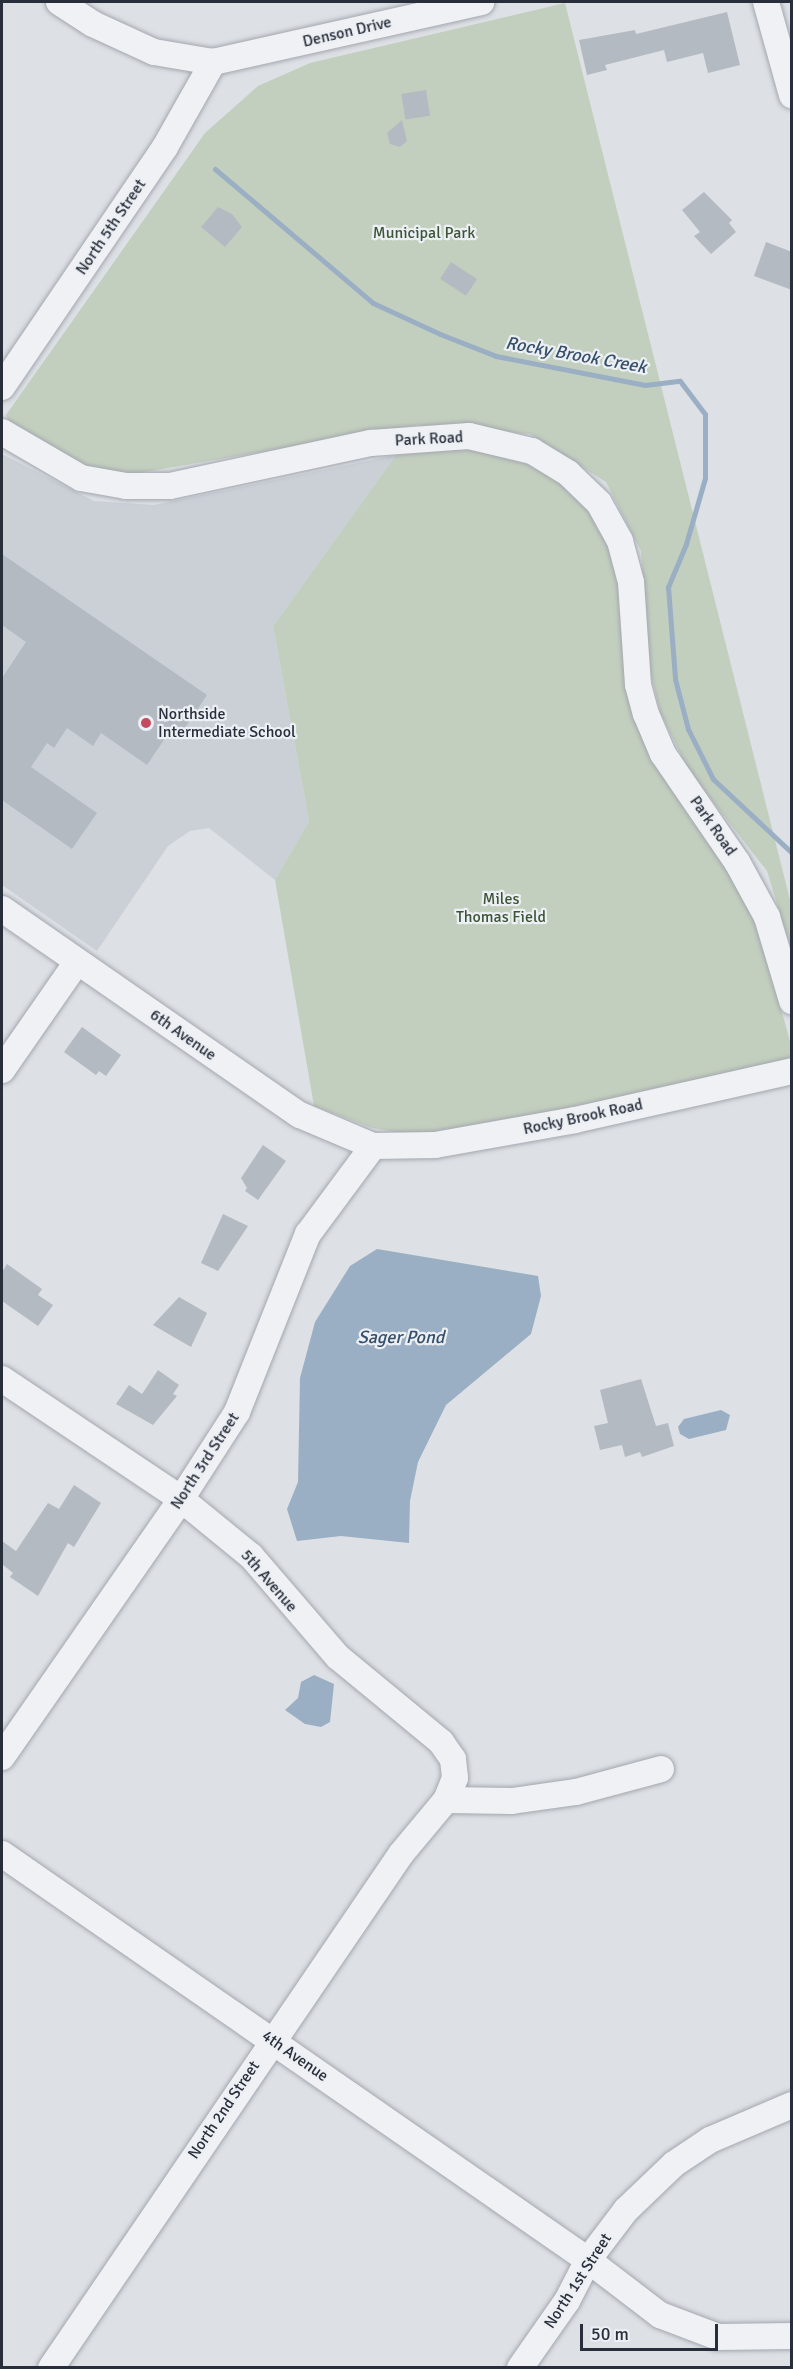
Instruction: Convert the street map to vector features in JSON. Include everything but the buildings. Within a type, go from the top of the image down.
[{"type":"street","points":[[59,2],[93,24],[154,52],[213,62]]},
{"type":"street","name":"Denson Drive","points":[[213,62],[481,2]]},
{"type":"street","points":[[766,2],[792,95]]},
{"type":"street","name":"North 5th Street","points":[[2,387],[165,147],[213,62]]},
{"type":"street","name":"Park Road","points":[[2,432],[81,478],[126,486],[170,486],[371,443],[469,436],[522,447],[568,473],[599,503],[620,541],[631,582],[638,685],[646,714],[663,754],[737,862],[767,917],[792,1001]]},
{"type":"street","name":"6th Avenue","points":[[2,909],[300,1115],[373,1146]]},
{"type":"street","points":[[2,1070],[77,962]]},
{"type":"street","name":"Rocky Brook Road","points":[[373,1146],[435,1145],[575,1120],[792,1071]]},
{"type":"street","name":"North 3rd Street","points":[[2,1757],[181,1499],[237,1412],[308,1234],[373,1146]]},
{"type":"street","name":"5th Avenue","points":[[2,1379],[181,1499],[251,1557],[338,1657],[441,1742],[453,1759],[455,1778],[446,1800]]},
{"type":"street","points":[[446,1800],[512,1801],[576,1792],[661,1769]]},
{"type":"street","name":"North 2nd Street","points":[[56,2366],[272,2040],[401,1854],[446,1800]]},
{"type":"street","name":"4th Avenue","points":[[2,1854],[180,1980],[272,2040],[588,2260],[651,2309],[697,2332],[718,2337],[792,2336]]},
{"type":"street","name":"North 1st Street","points":[[520,2367],[567,2301],[588,2260],[626,2210],[674,2164],[710,2140],[792,2105]]},
{"type":"shaded area","name":"Northside Intermediate School","points":[[2,454],[94,501],[154,505],[396,455],[273,626],[309,821],[275,880],[209,828],[190,831],[168,846],[97,951],[2,885]]},
{"type":"green space","name":"Municipal Park","points":[[565,3],[791,904],[791,949],[767,871],[689,771],[660,712],[649,666],[641,551],[606,482],[530,434],[417,425],[116,477],[90,468],[10,425],[6,415],[205,133],[258,86],[310,63]]},
{"type":"green space","name":"Miles Thomas Field","points":[[468,448],[527,464],[572,490],[602,527],[619,572],[626,690],[744,890],[757,921],[791,1045],[791,1058],[478,1129],[421,1136],[372,1128],[314,1106],[275,880],[309,821],[273,626],[396,455]]},
{"type":"water","name":"Sager Pond","points":[[377,1249],[538,1276],[541,1296],[531,1334],[446,1405],[418,1462],[410,1501],[409,1543],[341,1536],[297,1541],[287,1509],[298,1482],[300,1378],[315,1322],[350,1266]]},
{"type":"water","points":[[721,1410],[730,1415],[726,1430],[689,1439],[680,1434],[678,1427],[684,1419]]},
{"type":"water","points":[[314,1675],[334,1684],[330,1722],[321,1727],[305,1724],[285,1710],[298,1698],[301,1682]]},
{"type":"waterway","name":"Rocky Brook Creek","points":[[215,169],[373,303],[440,334],[496,356],[645,385],[680,381],[705,414],[705,478],[686,544],[668,587],[675,679],[688,729],[713,779],[791,852]]},
{"type":"place","name":"Northside Intermediate School","points":[[146,723]]}]
